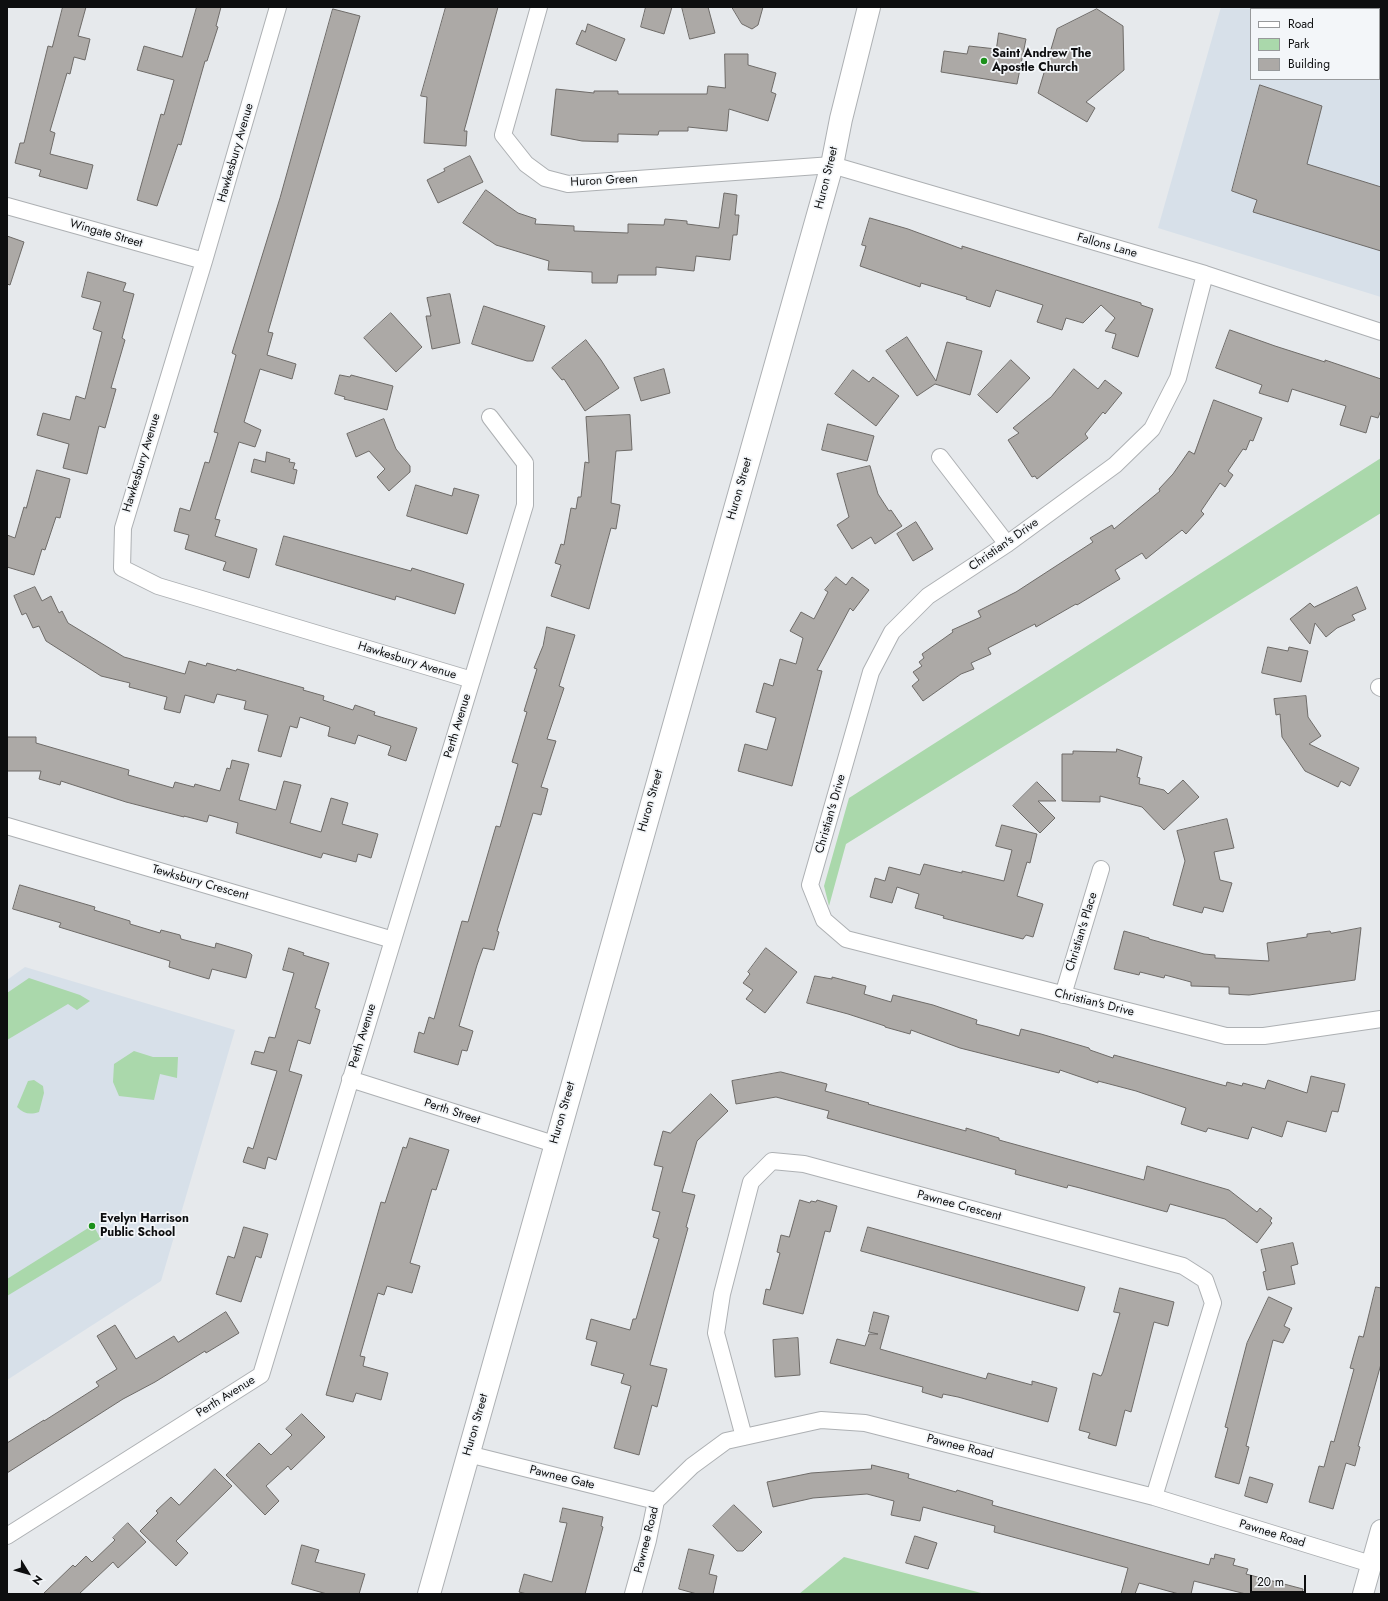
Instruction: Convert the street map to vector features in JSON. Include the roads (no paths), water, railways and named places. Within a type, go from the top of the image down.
[{"type":"main road","name":"Huron Street","points":[[428,1594],[832,165],[841,119],[869,7]]},
{"type":"street","name":"Hawkesbury Avenue","points":[[278,7],[204,261],[123,528],[122,568],[158,586],[472,680]]},
{"type":"street","name":"Huron Green","points":[[539,7],[503,135],[526,164],[545,178],[568,184],[832,165]]},
{"type":"street","name":"Fallons Lane","points":[[832,165],[1205,274],[1381,332]]},
{"type":"street","name":"Wingate Street","points":[[7,206],[204,261]]},
{"type":"street","name":"Christian's Drive","points":[[1205,274],[1178,378],[1152,429],[1115,465],[1007,544],[928,596],[892,632],[871,672],[810,885],[824,920],[846,939],[1226,1036],[1264,1036],[1381,1018]]},
{"type":"street","name":"Perth Avenue","points":[[7,1536],[261,1375],[525,505],[525,463],[490,417]]},
{"type":"street","points":[[940,457],[1007,544]]},
{"type":"street","name":"Tewksbury Crescent","points":[[7,826],[393,940]]},
{"type":"street","name":"Christian's Place","points":[[1063,995],[1101,869]]},
{"type":"street","name":"Perth Street","points":[[350,1079],[554,1144]]},
{"type":"street","name":"Pawnee Crescent","points":[[744,1437],[716,1333],[722,1294],[751,1182],[772,1161],[804,1164],[1183,1266],[1206,1280],[1213,1303],[1154,1497]]},
{"type":"street","name":"Pawnee Road","points":[[633,1594],[648,1540],[656,1501],[692,1466],[726,1441],[821,1420],[864,1423],[1154,1497],[1371,1564]]},
{"type":"street","name":"Pawnee Gate","points":[[468,1454],[656,1501]]},
{"type":"street","points":[[1363,1594],[1381,1530]]},
{"type":"place","name":"Saint Andrew The Apostle Church","points":[[984,61]]},
{"type":"place","name":"Evelyn Harrison Public School","points":[[92,1226]]}]
